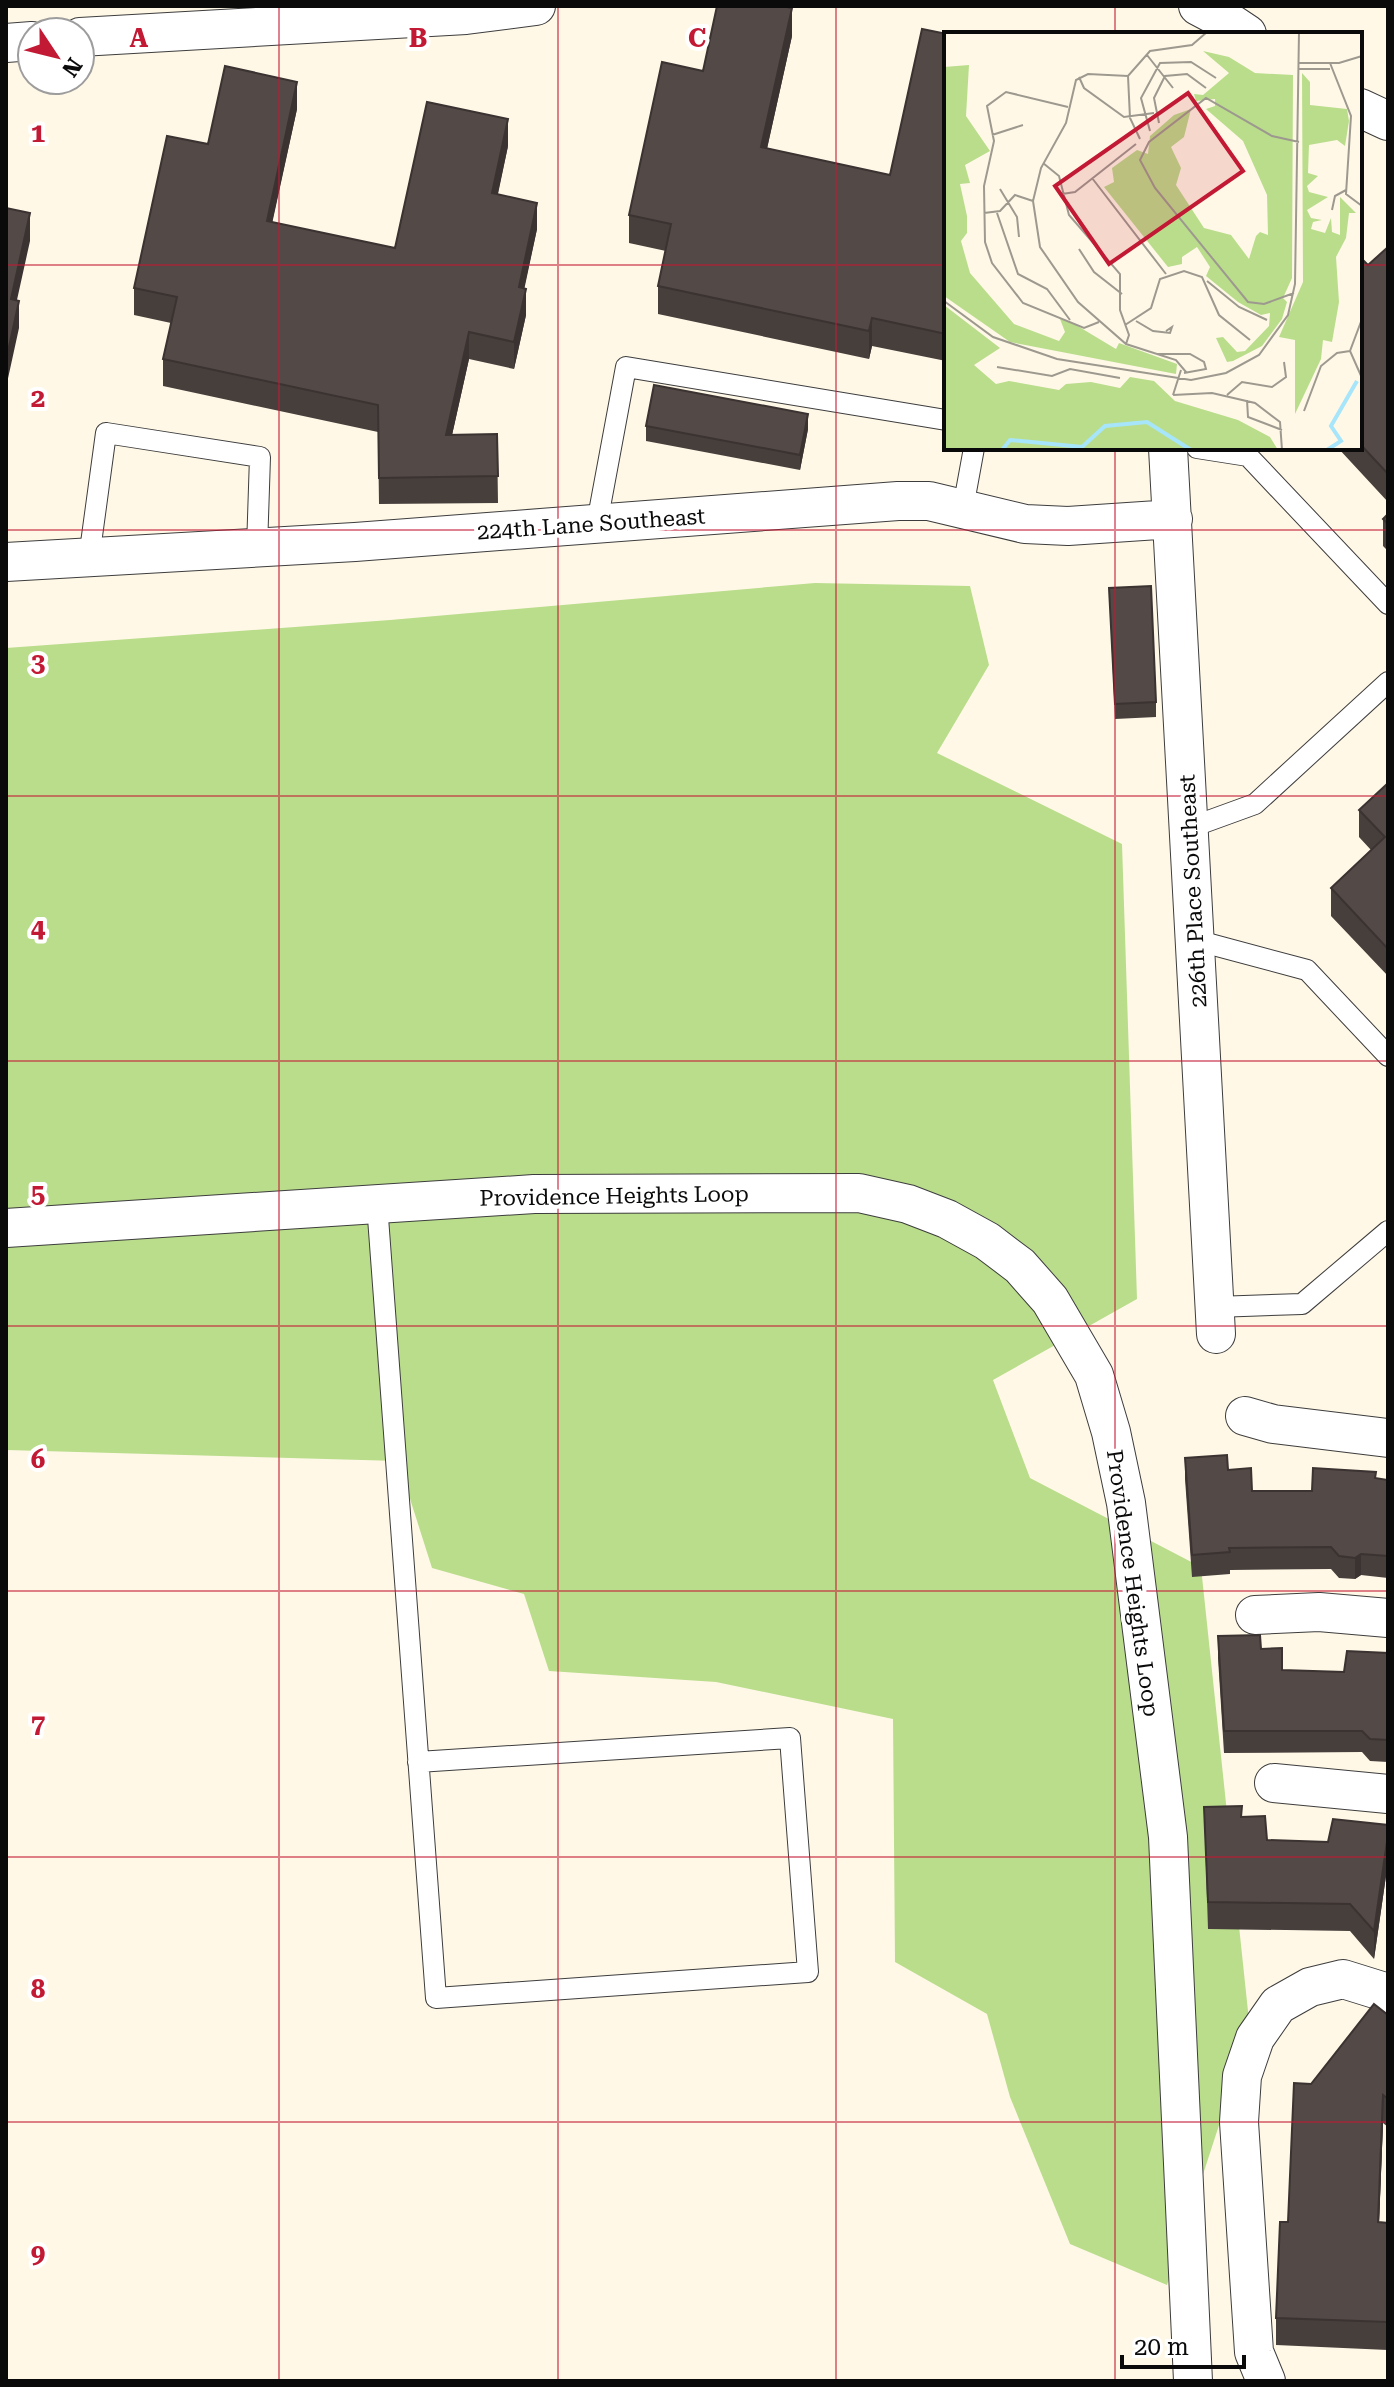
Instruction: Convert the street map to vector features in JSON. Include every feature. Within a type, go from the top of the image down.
[{"type":"street","points":[[96,36],[466,15],[536,6]]},
{"type":"street","points":[[1362,109],[1388,121]]},
{"type":"street","name":"226th Place Southeast","points":[[1168,450],[1215,1321]]},
{"type":"street","name":"224th Lane Southeast","points":[[6,562],[257,548],[898,501],[929,501],[1025,524],[1068,526],[1173,519]]},
{"type":"street","name":"Providence Heights Loop","points":[[6,1228],[534,1194],[859,1193],[908,1204],[947,1219],[987,1241],[1020,1266],[1050,1300],[1094,1375],[1111,1432],[1126,1503],[1168,1837],[1193,2381]]},
{"type":"street","points":[[1245,1416],[1273,1424],[1388,1438]]},
{"type":"street","points":[[1255,1615],[1319,1612],[1388,1618]]},
{"type":"street","points":[[1274,1783],[1388,1794]]},
{"type":"street","points":[[1266,2381],[1254,2352],[1239,2122],[1242,2076],[1255,2038],[1278,2005],[1310,1987],[1343,1979],[1388,1993]]},
{"type":"lane","points":[[597,523],[626,367],[944,420]]},
{"type":"lane","points":[[89,558],[106,433],[260,457],[257,548]]},
{"type":"lane","points":[[963,508],[974,450]]},
{"type":"lane","points":[[1210,450],[1248,456],[1388,604]]},
{"type":"lane","points":[[1189,828],[1255,804],[1388,682]]},
{"type":"lane","points":[[1195,940],[1307,970],[1388,1056]]},
{"type":"lane","points":[[377,1204],[418,1762],[436,1998],[808,1972],[790,1738],[418,1762]]},
{"type":"lane","points":[[1215,1321],[1302,1304],[1388,1231]]},
{"type":"green space","points":[[815,583],[970,586],[989,665],[937,753],[1122,844],[1137,1299],[993,1380],[1030,1478],[1201,1567],[1250,2030],[1167,2285],[1070,2244],[1010,2097],[987,2014],[895,1962],[893,1719],[716,1682],[549,1671],[524,1594],[432,1568],[398,1461],[6,1450],[6,648],[390,620]]},
{"type":"building","points":[[717,6],[792,8],[761,147],[890,175],[922,29],[944,33],[944,334],[872,318],[869,331],[658,286],[671,224],[629,215],[662,62],[703,71]]},
{"type":"building","points":[[225,66],[297,82],[267,221],[395,248],[427,102],[508,119],[492,193],[537,203],[519,287],[526,289],[514,342],[469,332],[446,435],[497,434],[498,476],[379,478],[378,405],[163,359],[177,297],[134,288],[167,136],[208,144]]},
{"type":"building","points":[[6,208],[30,213],[11,299],[19,301],[7,356]]},
{"type":"building","points":[[1388,247],[1388,474],[1362,446],[1362,261],[1368,265]]},
{"type":"building","points":[[654,385],[808,414],[800,455],[646,426]]},
{"type":"building","points":[[1151,586],[1156,702],[1115,704],[1109,588]]},
{"type":"building","points":[[1388,783],[1388,949],[1331,888],[1385,837],[1359,810]]},
{"type":"building","points":[[1227,1455],[1228,1470],[1251,1468],[1252,1491],[1312,1491],[1313,1468],[1376,1472],[1375,1478],[1388,1480],[1388,1556],[1339,1556],[1331,1547],[1229,1548],[1230,1552],[1192,1555],[1185,1458]]},
{"type":"building","points":[[1260,1635],[1261,1649],[1282,1648],[1282,1670],[1344,1672],[1347,1651],[1388,1653],[1388,1740],[1370,1739],[1362,1731],[1224,1731],[1218,1636]]},
{"type":"building","points":[[1242,1806],[1241,1817],[1265,1816],[1267,1840],[1328,1842],[1333,1819],[1388,1825],[1374,1931],[1350,1904],[1208,1902],[1204,1807]]},
{"type":"building","points":[[1374,2004],[1388,2015],[1388,2099],[1383,2095],[1378,2222],[1388,2223],[1388,2322],[1276,2318],[1280,2222],[1288,2222],[1294,2083],[1311,2084]]}]
